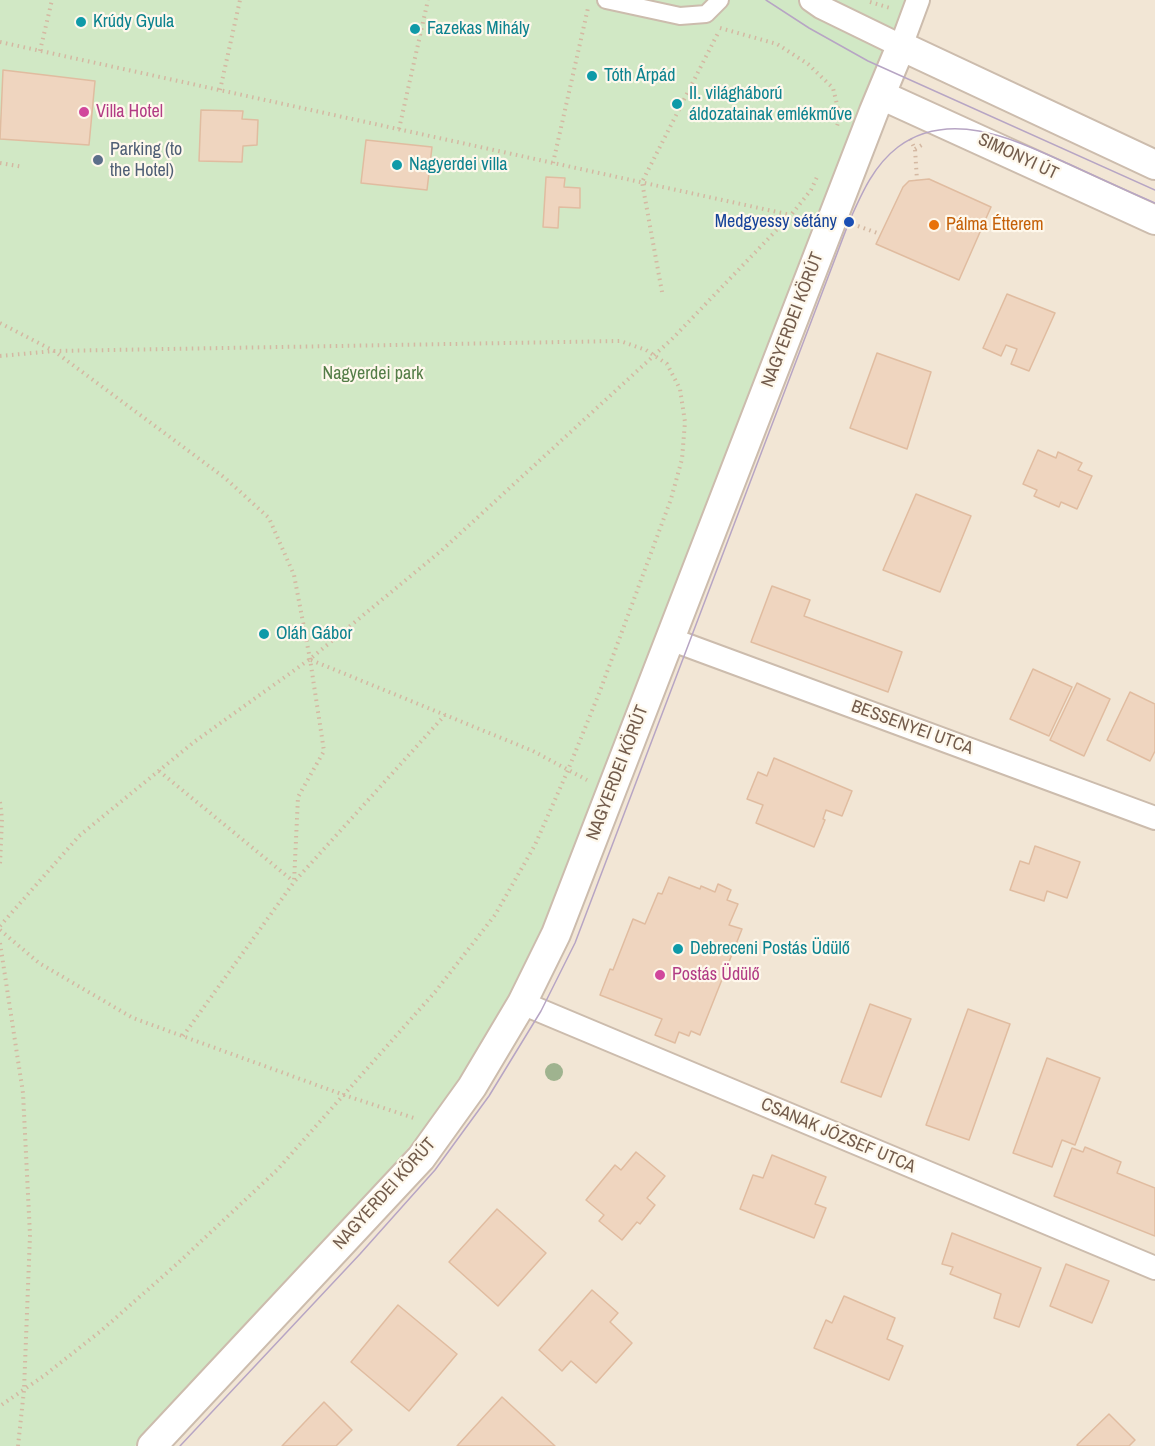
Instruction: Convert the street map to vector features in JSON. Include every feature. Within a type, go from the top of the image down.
[{"type":"street","points":[[606,0],[680,16],[706,14],[720,0]]},
{"type":"street","points":[[811,0],[901,46],[1155,165]]},
{"type":"street","name":"NAGYERDEI KÖRÚT","points":[[152,1446],[421,1158],[472,1087],[522,1003],[556,934],[918,0]]},
{"type":"street","name":"SIMONYI ÚT","points":[[881,95],[1155,219]]},
{"type":"street","name":"BESSENYEI UTCA","points":[[670,639],[1155,818]]},
{"type":"street","name":"CSANAK JÓZSEF UTCA","points":[[522,1003],[1155,1268]]},
{"type":"path","points":[[40,51],[52,0]]},
{"type":"path","points":[[220,90],[240,0]]},
{"type":"path","points":[[399,129],[428,0]]},
{"type":"path","points":[[554,163],[590,0]]},
{"type":"path","points":[[860,0],[890,7]]},
{"type":"path","points":[[680,16],[777,44],[808,64],[833,88],[840,117],[835,135]]},
{"type":"path","points":[[662,292],[642,182],[720,28]]},
{"type":"path","points":[[0,42],[791,215]]},
{"type":"path","points":[[915,149],[917,180]]},
{"type":"path","points":[[0,164],[23,167]]},
{"type":"path","points":[[442,1128],[133,1018],[39,963],[0,928],[79,836],[194,742],[310,659],[441,551],[654,356],[791,215],[811,190],[820,171]]},
{"type":"path","points":[[855,225],[877,233]]},
{"type":"path","points":[[0,323],[54,351],[225,478],[269,518],[294,575],[324,751],[298,797],[294,882]]},
{"type":"path","points":[[0,356],[54,351],[620,341],[646,350],[667,364],[680,389],[685,422],[682,459],[671,499],[600,691],[535,845],[495,915],[435,992],[277,1170],[178,1263],[102,1330],[0,1406]]},
{"type":"path","points":[[310,659],[533,751],[611,792]]},
{"type":"path","points":[[183,1036],[294,882],[445,715]]},
{"type":"path","points":[[159,771],[294,882]]},
{"type":"path","points":[[0,802],[0,864]]},
{"type":"path","points":[[0,943],[23,1093],[30,1235],[24,1390],[18,1446]]},
{"type":"shaded area","points":[[0,0],[1155,0],[1155,1446],[0,1446]]},
{"type":"green space","name":"Nagyerdei park","points":[[0,0],[918,0],[522,1003],[416,1139],[326,1242],[135,1446],[0,1446]]},
{"type":"building","points":[[3,70],[95,81],[89,145],[0,139]]},
{"type":"building","points":[[201,110],[243,111],[242,119],[258,120],[257,145],[243,146],[242,162],[199,161]]},
{"type":"building","name":"Nagyerdei villa","points":[[366,140],[432,147],[427,190],[361,183]]},
{"type":"building","name":"Nagyerdei villa","points":[[546,177],[565,178],[564,187],[580,188],[580,208],[559,207],[558,228],[543,227]]},
{"type":"building","name":"Pálma Étterem","points":[[929,179],[991,207],[959,280],[876,244],[903,187],[909,181]]},
{"type":"building","points":[[1007,294],[1055,313],[1029,371],[1011,364],[1017,349],[1006,345],[1001,356],[983,348]]},
{"type":"building","points":[[877,353],[931,372],[907,449],[850,428]]},
{"type":"building","points":[[1038,450],[1056,458],[1058,452],[1082,463],[1078,470],[1092,476],[1077,509],[1061,502],[1059,507],[1034,496],[1037,490],[1023,484]]},
{"type":"building","points":[[916,494],[971,516],[940,592],[883,570]]},
{"type":"building","points":[[772,586],[810,600],[804,616],[902,652],[888,692],[751,642]]},
{"type":"building","points":[[1033,669],[1072,687],[1049,736],[1010,719]]},
{"type":"building","points":[[1077,683],[1110,699],[1084,756],[1050,740]]},
{"type":"building","points":[[1130,692],[1155,704],[1155,751],[1150,761],[1107,740]]},
{"type":"building","points":[[774,758],[852,791],[842,816],[826,810],[823,819],[825,820],[814,847],[756,823],[763,805],[747,799],[758,772],[767,776]]},
{"type":"building","points":[[1035,846],[1080,862],[1067,898],[1047,891],[1044,901],[1010,890],[1020,861],[1029,864]]},
{"type":"building","name":"Debreceni Postás Üdülő","points":[[669,877],[700,889],[701,886],[715,892],[718,884],[731,890],[727,900],[738,904],[729,925],[742,929],[700,1035],[691,1031],[689,1036],[679,1032],[675,1043],[655,1035],[662,1019],[600,995],[610,969],[613,970],[633,919],[645,924],[658,893],[662,894]]},
{"type":"building","points":[[870,1004],[911,1019],[881,1097],[841,1082]]},
{"type":"building","points":[[968,1009],[1010,1024],[969,1140],[926,1125]]},
{"type":"building","points":[[1047,1058],[1100,1078],[1075,1145],[1062,1140],[1052,1167],[1013,1153]]},
{"type":"building","points":[[1085,1147],[1121,1162],[1117,1173],[1155,1188],[1155,1236],[1054,1196],[1072,1148],[1083,1152]]},
{"type":"building","points":[[636,1152],[665,1176],[647,1198],[655,1205],[640,1224],[637,1222],[622,1240],[599,1221],[604,1215],[586,1200],[615,1165],[621,1170]]},
{"type":"building","points":[[772,1155],[826,1177],[815,1204],[826,1208],[814,1238],[740,1209],[753,1175],[763,1178]]},
{"type":"building","points":[[497,1209],[546,1253],[498,1306],[449,1262]]},
{"type":"building","points":[[952,1233],[1041,1268],[1019,1327],[994,1318],[1001,1294],[950,1274],[953,1267],[942,1264]]},
{"type":"building","points":[[1066,1264],[1109,1281],[1092,1323],[1050,1306]]},
{"type":"building","points":[[592,1290],[618,1313],[610,1322],[632,1343],[596,1383],[571,1361],[562,1371],[539,1350]]},
{"type":"building","points":[[844,1296],[895,1318],[887,1339],[903,1346],[889,1380],[814,1348],[826,1320],[832,1323]]},
{"type":"building","points":[[398,1305],[457,1354],[409,1411],[351,1362]]},
{"type":"building","points":[[502,1397],[555,1446],[457,1446]]},
{"type":"building","points":[[324,1402],[352,1430],[336,1446],[282,1446]]},
{"type":"building","points":[[1109,1414],[1135,1440],[1129,1446],[1077,1445]]},
{"type":"tram line","points":[[766,0],[809,28],[868,61],[1155,190]]},
{"type":"tram line","points":[[180,1446],[360,1254],[435,1170],[489,1096],[541,1011],[575,943],[849,222],[881,163],[898,147],[919,135],[940,130],[963,129],[985,132],[1030,147],[1155,203]]},
{"type":"place","name":"Krúdy Gyula","points":[[81,22]]},
{"type":"place","name":"Fazekas Mihály","points":[[415,29]]},
{"type":"place","name":"Tóth Árpád","points":[[592,76]]},
{"type":"place","name":"II. világháború áldozatainak emlékműve","points":[[677,104]]},
{"type":"place","name":"Villa Hotel","points":[[84,112]]},
{"type":"place","name":"Parking (to the Hotel)","points":[[98,160]]},
{"type":"place","name":"Nagyerdei villa","points":[[397,165]]},
{"type":"place","name":"Medgyessy sétány","points":[[849,222]]},
{"type":"place","name":"Pálma Étterem","points":[[934,225]]},
{"type":"place","name":"Oláh Gábor","points":[[264,634]]},
{"type":"place","name":"Debreceni Postás Üdülő","points":[[678,949]]},
{"type":"place","name":"Postás Üdülő","points":[[660,975]]}]
